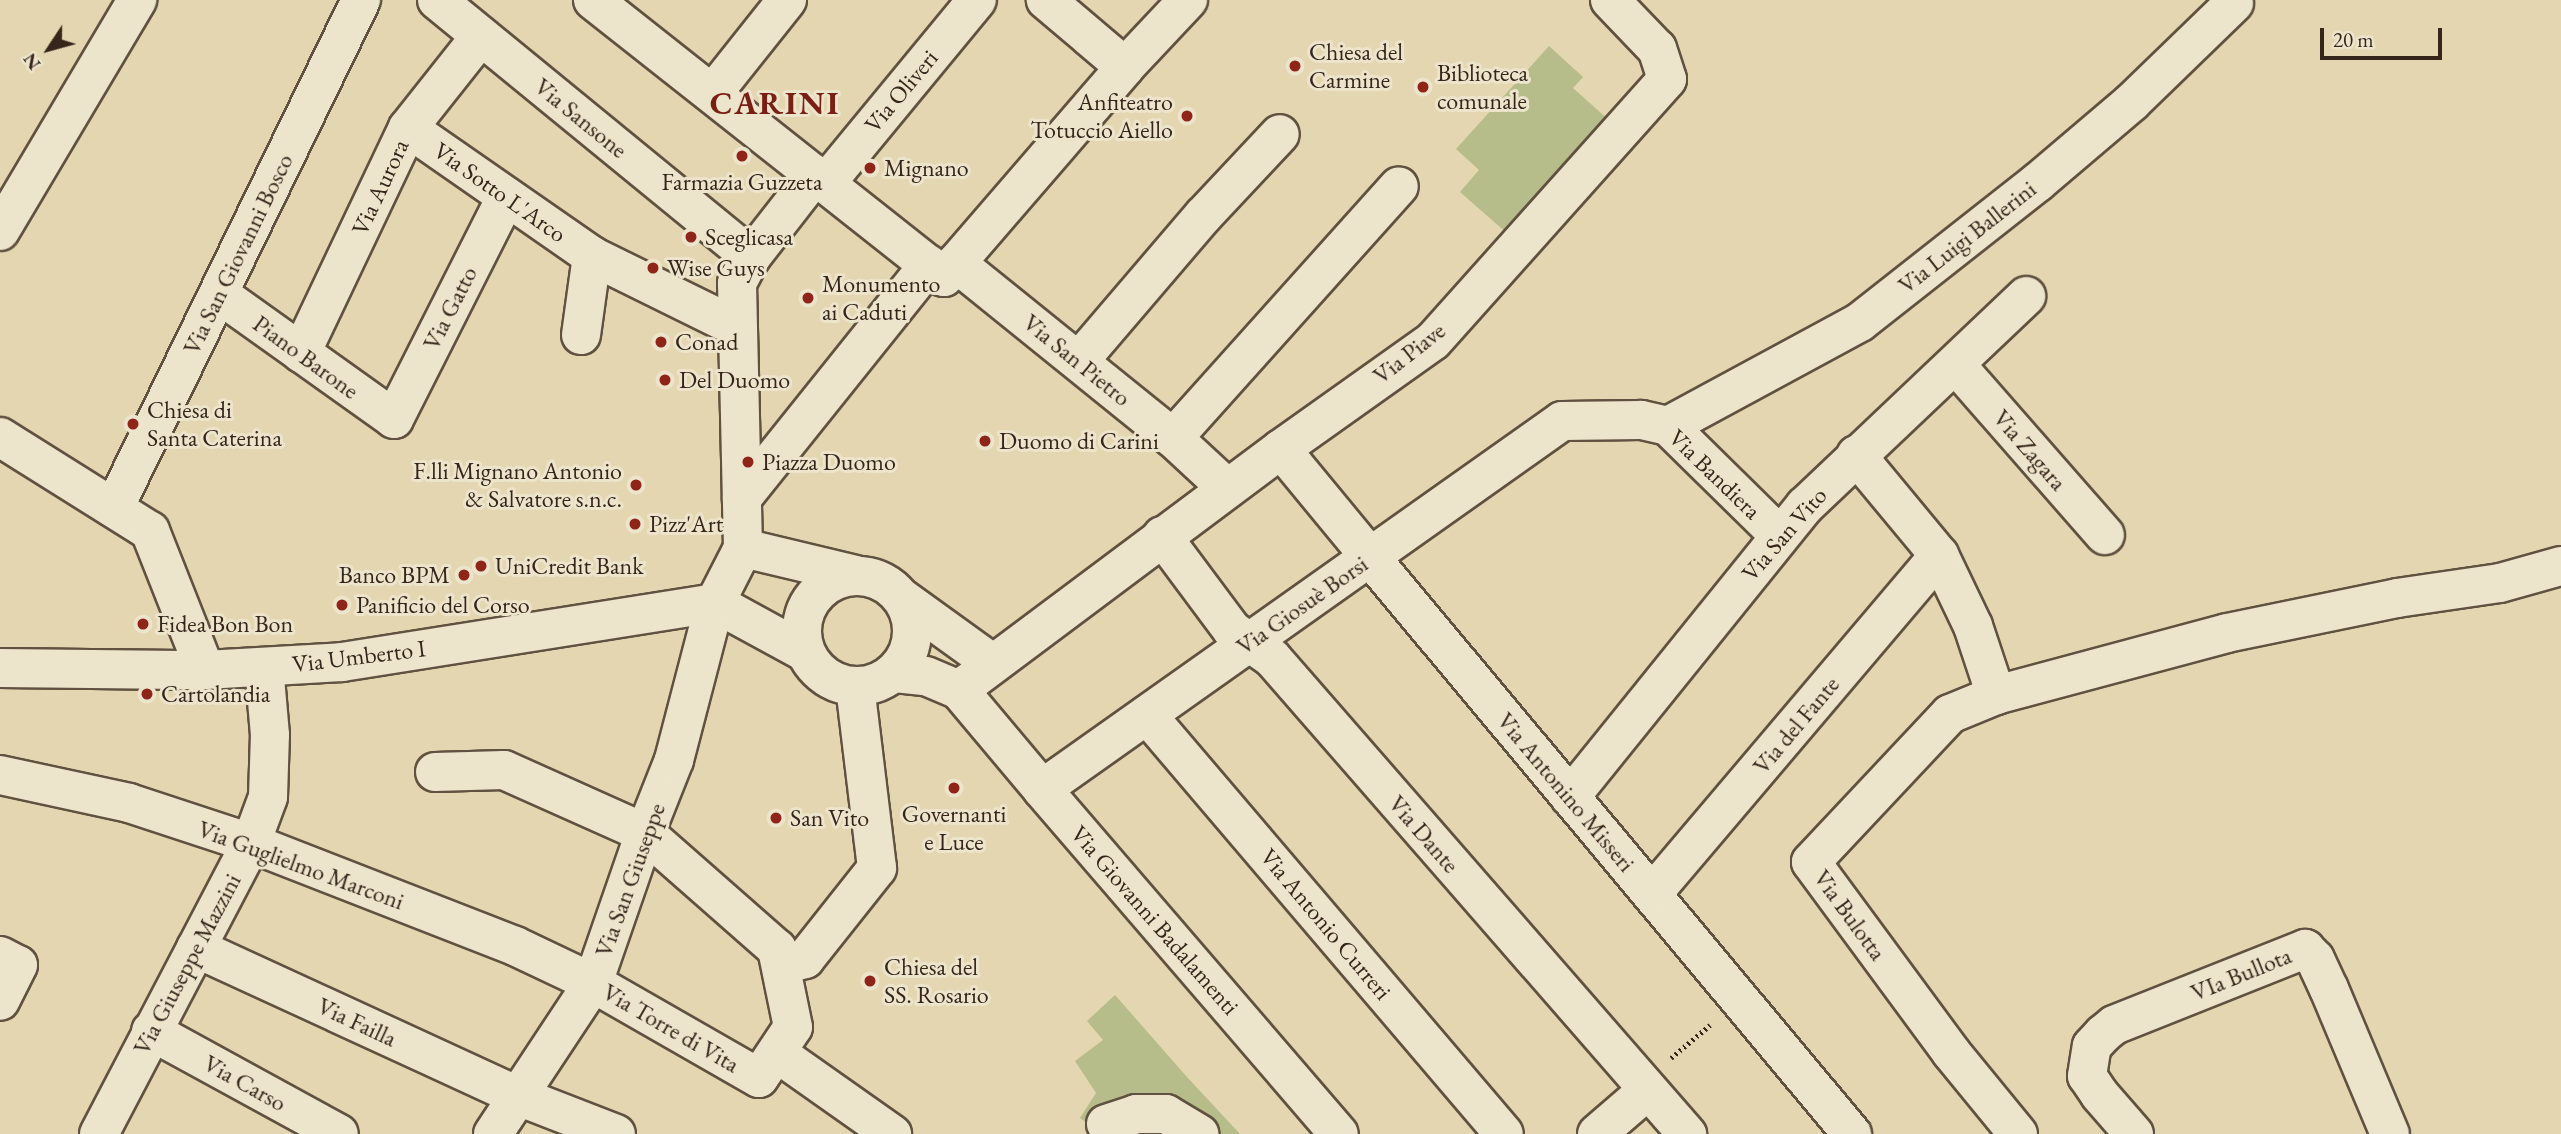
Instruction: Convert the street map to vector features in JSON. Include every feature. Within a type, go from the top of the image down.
[{"type":"street","points":[[0,231],[136,0]]},
{"type":"street","name":"Via San Giovanni Bosco","points":[[114,508],[361,0]]},
{"type":"street","name":"Via Sansone","points":[[437,0],[738,246]]},
{"type":"street","points":[[713,93],[787,0]]},
{"type":"street","name":"Via Oliveri","points":[[809,170],[977,0]]},
{"type":"street","points":[[1046,0],[1125,67]]},
{"type":"street","points":[[742,498],[943,268],[1188,0]]},
{"type":"street","name":"Via Piave","points":[[965,698],[993,664],[1027,638],[1227,488],[1433,341],[1667,79],[1657,50],[1610,0]]},
{"type":"street","name":"Via Luigi Ballerini","points":[[1668,426],[1860,322],[2069,156],[2132,102],[2234,3]]},
{"type":"street","name":"Via San Pietro","points":[[613,5],[713,93],[809,170],[943,268],[1079,361],[1173,438],[1227,488]]},
{"type":"street","name":"Via Aurora","points":[[301,353],[408,128],[481,36]]},
{"type":"street","name":"Via Sotto L'Arco","points":[[408,128],[592,256],[736,327]]},
{"type":"street","points":[[1079,361],[1203,216],[1280,134]]},
{"type":"street","points":[[809,170],[738,246],[736,327],[743,548],[715,603],[805,652],[821,673],[844,686],[855,686],[871,685],[895,673],[910,651],[912,624],[903,599]]},
{"type":"street","points":[[1173,438],[1399,186]]},
{"type":"street","name":"Via Gatto","points":[[394,419],[506,197]]},
{"type":"street","points":[[581,335],[592,256]]},
{"type":"street","name":"Piano Barone","points":[[219,294],[394,419]]},
{"type":"street","name":"Via San Vito","points":[[1570,797],[1780,536],[1856,455],[1956,365],[2025,296]]},
{"type":"street","name":"Via Zagara","points":[[1956,365],[2105,535]]},
{"type":"street","name":"Via Bandiera","points":[[1562,422],[1641,420],[1668,426],[1780,536]]},
{"type":"street","name":"Via Giosuè Borsi","points":[[1042,789],[1562,422]]},
{"type":"street","points":[[0,436],[150,531],[205,670]]},
{"type":"street","name":"Via Antonino Misseri","points":[[1281,449],[1852,1134]]},
{"type":"street","points":[[1856,455],[1939,555],[1973,625],[1996,695],[2228,633],[2398,598],[2500,583],[2561,566]]},
{"type":"street","name":"Via Dante","points":[[1162,536],[1232,631],[1272,658],[1687,1134]]},
{"type":"street","points":[[743,548],[883,582],[993,664]]},
{"type":"street","name":"Via del Fante","points":[[1652,894],[1939,555]]},
{"type":"street","points":[[805,652],[802,625],[810,600],[830,582],[856,575]]},
{"type":"street","name":"Via Umberto I","points":[[0,668],[205,670],[342,662],[715,603]]},
{"type":"street","name":"Via San Giuseppe","points":[[493,1134],[593,983],[645,832],[674,760],[715,603]]},
{"type":"street","name":"Via Giuseppe Mazzini","points":[[99,1134],[251,843],[268,797],[270,735],[264,667]]},
{"type":"street","points":[[895,673],[926,676],[965,698]]},
{"type":"street","points":[[781,965],[805,959],[877,868],[855,686]]},
{"type":"street","name":"Via Bulotta","points":[[1996,695],[1950,714],[1811,862],[1951,1052],[2018,1134]]},
{"type":"street","name":"Via Giovanni Badalamenti","points":[[965,698],[1339,1134]]},
{"type":"street","name":"Via Antonio Curreri","points":[[1147,715],[1504,1134]]},
{"type":"street","points":[[435,772],[504,770],[645,832],[778,949],[793,1027],[777,1053],[892,1134]]},
{"type":"street","name":"Via Guglielmo Marconi","points":[[0,775],[129,803],[251,843],[515,946],[593,983]]},
{"type":"street","name":"Via Failla","points":[[196,948],[518,1096],[616,1134]]},
{"type":"street","name":"VIa Bullota","points":[[2134,1134],[2087,1076],[2092,1046],[2103,1034],[2114,1025],[2305,948],[2315,959],[2329,989],[2390,1134]]},
{"type":"street","points":[[0,956],[18,965],[0,1001]]},
{"type":"street","name":"Via Torre di Vita","points":[[593,983],[759,1078],[777,1053]]},
{"type":"street","name":"Via Carso","points":[[151,1031],[339,1134]]},
{"type":"street","points":[[1597,1134],[1645,1087]]},
{"type":"street","points":[[1106,1124],[1136,1114],[1166,1114],[1199,1134]]},
{"type":"path","points":[[1645,1087],[1740,999]]},
{"type":"green space","points":[[1549,46],[1583,77],[1573,88],[1611,122],[1509,235],[1460,192],[1479,170],[1456,149]]},
{"type":"green space","points":[[1115,995],[1240,1134],[1101,1134],[1080,1118],[1096,1093],[1075,1061],[1103,1040],[1087,1021]]},
{"type":"place","name":"Chiesa del Carmine","points":[[1295,66]]},
{"type":"place","name":"Biblioteca comunale","points":[[1423,87]]},
{"type":"place","name":"Anfiteatro Totuccio Aiello","points":[[1187,116]]},
{"type":"place","name":"Farmazia Guzzeta","points":[[742,156]]},
{"type":"place","name":"Mignano","points":[[870,168]]},
{"type":"place","name":"Sceglicasa","points":[[691,237]]},
{"type":"place","name":"Wise Guys","points":[[653,268]]},
{"type":"place","name":"Monumento ai Caduti","points":[[808,298]]},
{"type":"place","name":"Conad","points":[[661,342]]},
{"type":"place","name":"Del Duomo","points":[[665,380]]},
{"type":"place","name":"Chiesa di Santa Caterina","points":[[133,424]]},
{"type":"place","name":"Duomo di Carini","points":[[985,441]]},
{"type":"place","name":"Piazza Duomo","points":[[748,462]]},
{"type":"place","name":"F.lli Mignano Antonio & Salvatore s.n.c.","points":[[636,485]]},
{"type":"place","name":"Pizz'Art","points":[[635,524]]},
{"type":"place","name":"UniCredit Bank","points":[[481,566]]},
{"type":"place","name":"Banco BPM","points":[[464,575]]},
{"type":"place","name":"Panificio del Corso","points":[[342,605]]},
{"type":"place","name":"Fidea Bon Bon","points":[[143,624]]},
{"type":"place","name":"Cartolandia","points":[[147,694]]},
{"type":"place","name":"Governanti e Luce","points":[[954,788]]},
{"type":"place","name":"San Vito","points":[[776,818]]},
{"type":"place","name":"Chiesa del SS. Rosario","points":[[870,981]]},
{"type":"district","name":"CARINI","points":[[775,103]]}]
